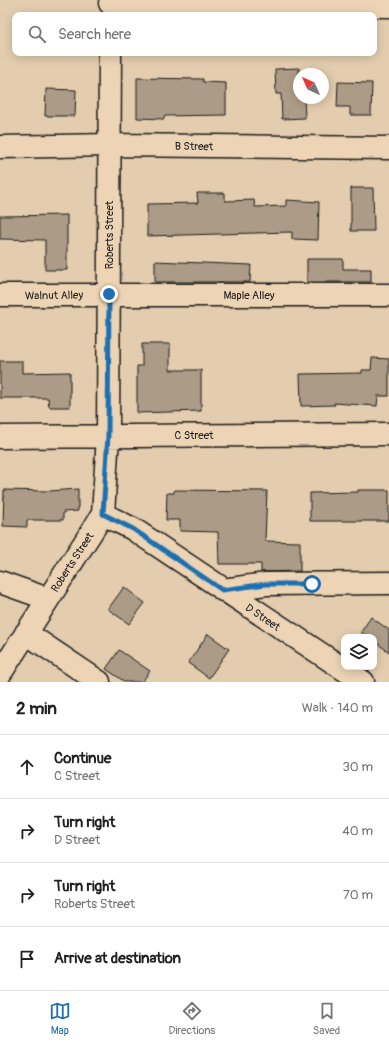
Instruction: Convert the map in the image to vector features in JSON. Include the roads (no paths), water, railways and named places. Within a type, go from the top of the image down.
[{"type":"street","points":[[110,6],[389,6]]},
{"type":"street","name":"Roberts Street","points":[[0,674],[103,514],[108,436],[110,56]]},
{"type":"street","name":"B Street","points":[[0,147],[110,145],[389,148]]},
{"type":"street","name":"Maple Alley","points":[[109,294],[389,295]]},
{"type":"street","name":"Walnut Alley","points":[[0,295],[109,294]]},
{"type":"street","name":"C Street","points":[[0,437],[389,434]]},
{"type":"street","name":"D Street","points":[[103,514],[133,529],[222,590],[363,682]]},
{"type":"street","points":[[0,582],[48,599]]},
{"type":"street","points":[[222,590],[266,584],[389,583]]},
{"type":"street","points":[[26,634],[99,682]]}]
